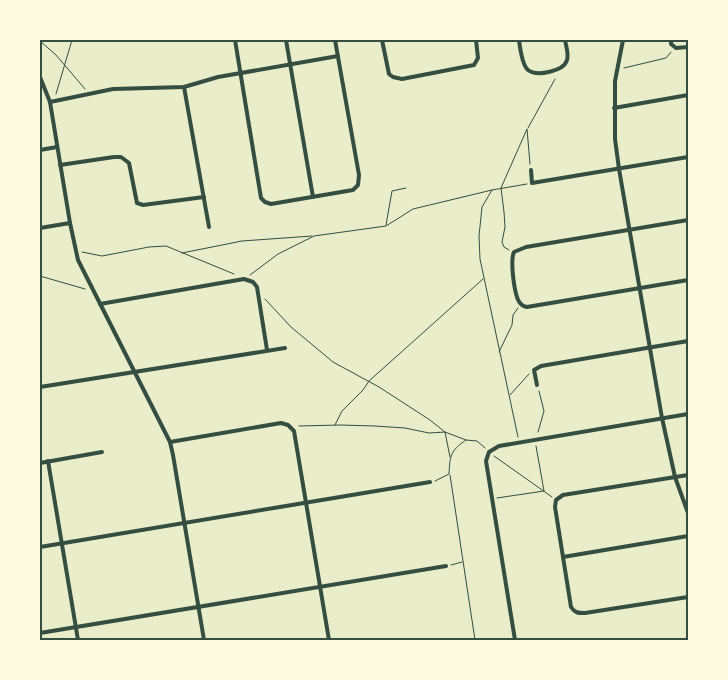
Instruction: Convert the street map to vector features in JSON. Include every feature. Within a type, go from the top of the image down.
[{"type":"street","points":[[235,40],[261,198],[271,204],[353,190],[359,182],[335,40]]},
{"type":"street","points":[[286,40],[313,197]]},
{"type":"street","points":[[382,40],[389,74],[402,79],[474,65],[478,58],[476,40]]},
{"type":"street","points":[[519,40],[526,68],[539,73],[560,68],[566,62],[566,40]]},
{"type":"street","points":[[623,40],[616,70],[614,108],[615,139],[619,169],[662,418],[675,477],[688,513]]},
{"type":"street","points":[[671,40],[671,44],[676,48],[688,47]]},
{"type":"street","points":[[50,102],[113,89],[184,87],[218,77],[338,56]]},
{"type":"street","points":[[40,77],[50,102],[75,251],[170,442],[204,640]]},
{"type":"street","points":[[184,87],[210,227]]},
{"type":"street","points":[[614,108],[688,95]]},
{"type":"street","points":[[40,150],[57,147]]},
{"type":"street","points":[[60,165],[114,157],[126,160],[130,167],[137,203],[143,205],[204,197]]},
{"type":"street","points":[[531,170],[532,183],[688,157]]},
{"type":"street","points":[[688,220],[526,247],[514,252],[512,261],[517,296],[519,302],[527,307],[688,280]]},
{"type":"street","points":[[40,228],[70,223]]},
{"type":"street","points":[[100,304],[244,280],[253,282],[257,287],[267,350]]},
{"type":"street","points":[[537,385],[534,370],[541,366],[688,341]]},
{"type":"street","points":[[40,387],[285,348]]},
{"type":"street","points":[[515,640],[486,461],[490,452],[499,446],[519,442],[688,414]]},
{"type":"street","points":[[170,442],[281,423],[288,425],[294,430],[329,640]]},
{"type":"street","points":[[40,463],[102,452]]},
{"type":"street","points":[[48,461],[78,640]]},
{"type":"street","points":[[688,475],[563,495],[556,500],[554,507],[571,606],[578,613],[585,614],[688,597]]},
{"type":"street","points":[[40,547],[430,482]]},
{"type":"street","points":[[563,557],[688,536]]},
{"type":"street","points":[[40,633],[446,566]]},
{"type":"path","points":[[56,100],[64,64],[72,40]]},
{"type":"path","points":[[40,41],[85,88],[86,94]]},
{"type":"path","points":[[616,70],[666,58],[676,48]]},
{"type":"path","points":[[514,252],[504,248],[502,242],[505,227],[501,188],[527,129],[555,79]]},
{"type":"path","points":[[527,129],[531,170]]},
{"type":"path","points":[[181,253],[242,241],[314,236],[386,226],[413,209],[501,188],[532,183]]},
{"type":"path","points":[[386,226],[392,191],[406,188]]},
{"type":"path","points":[[492,190],[482,207],[479,236],[480,259],[519,442]]},
{"type":"path","points":[[75,251],[102,256],[148,247],[166,246],[244,280],[278,254],[314,236]]},
{"type":"path","points":[[40,276],[94,291]]},
{"type":"path","points":[[335,425],[342,411],[363,390],[369,381],[483,279]]},
{"type":"path","points":[[258,294],[268,301],[291,327],[333,362],[369,381],[430,420],[445,432],[482,444],[490,452],[556,500]]},
{"type":"path","points":[[499,352],[512,325],[513,315],[517,308],[523,306]]},
{"type":"path","points":[[509,396],[526,376],[534,370]]},
{"type":"path","points":[[537,385],[542,396],[544,411],[535,440],[544,491]]},
{"type":"path","points":[[288,425],[406,428],[429,433],[445,432]]},
{"type":"path","points":[[445,432],[450,457],[449,474],[475,640]]},
{"type":"path","points":[[450,457],[455,448],[466,440]]},
{"type":"path","points":[[430,482],[438,481],[444,475],[449,474]]},
{"type":"path","points":[[492,499],[544,491]]},
{"type":"path","points":[[446,566],[463,562]]}]
